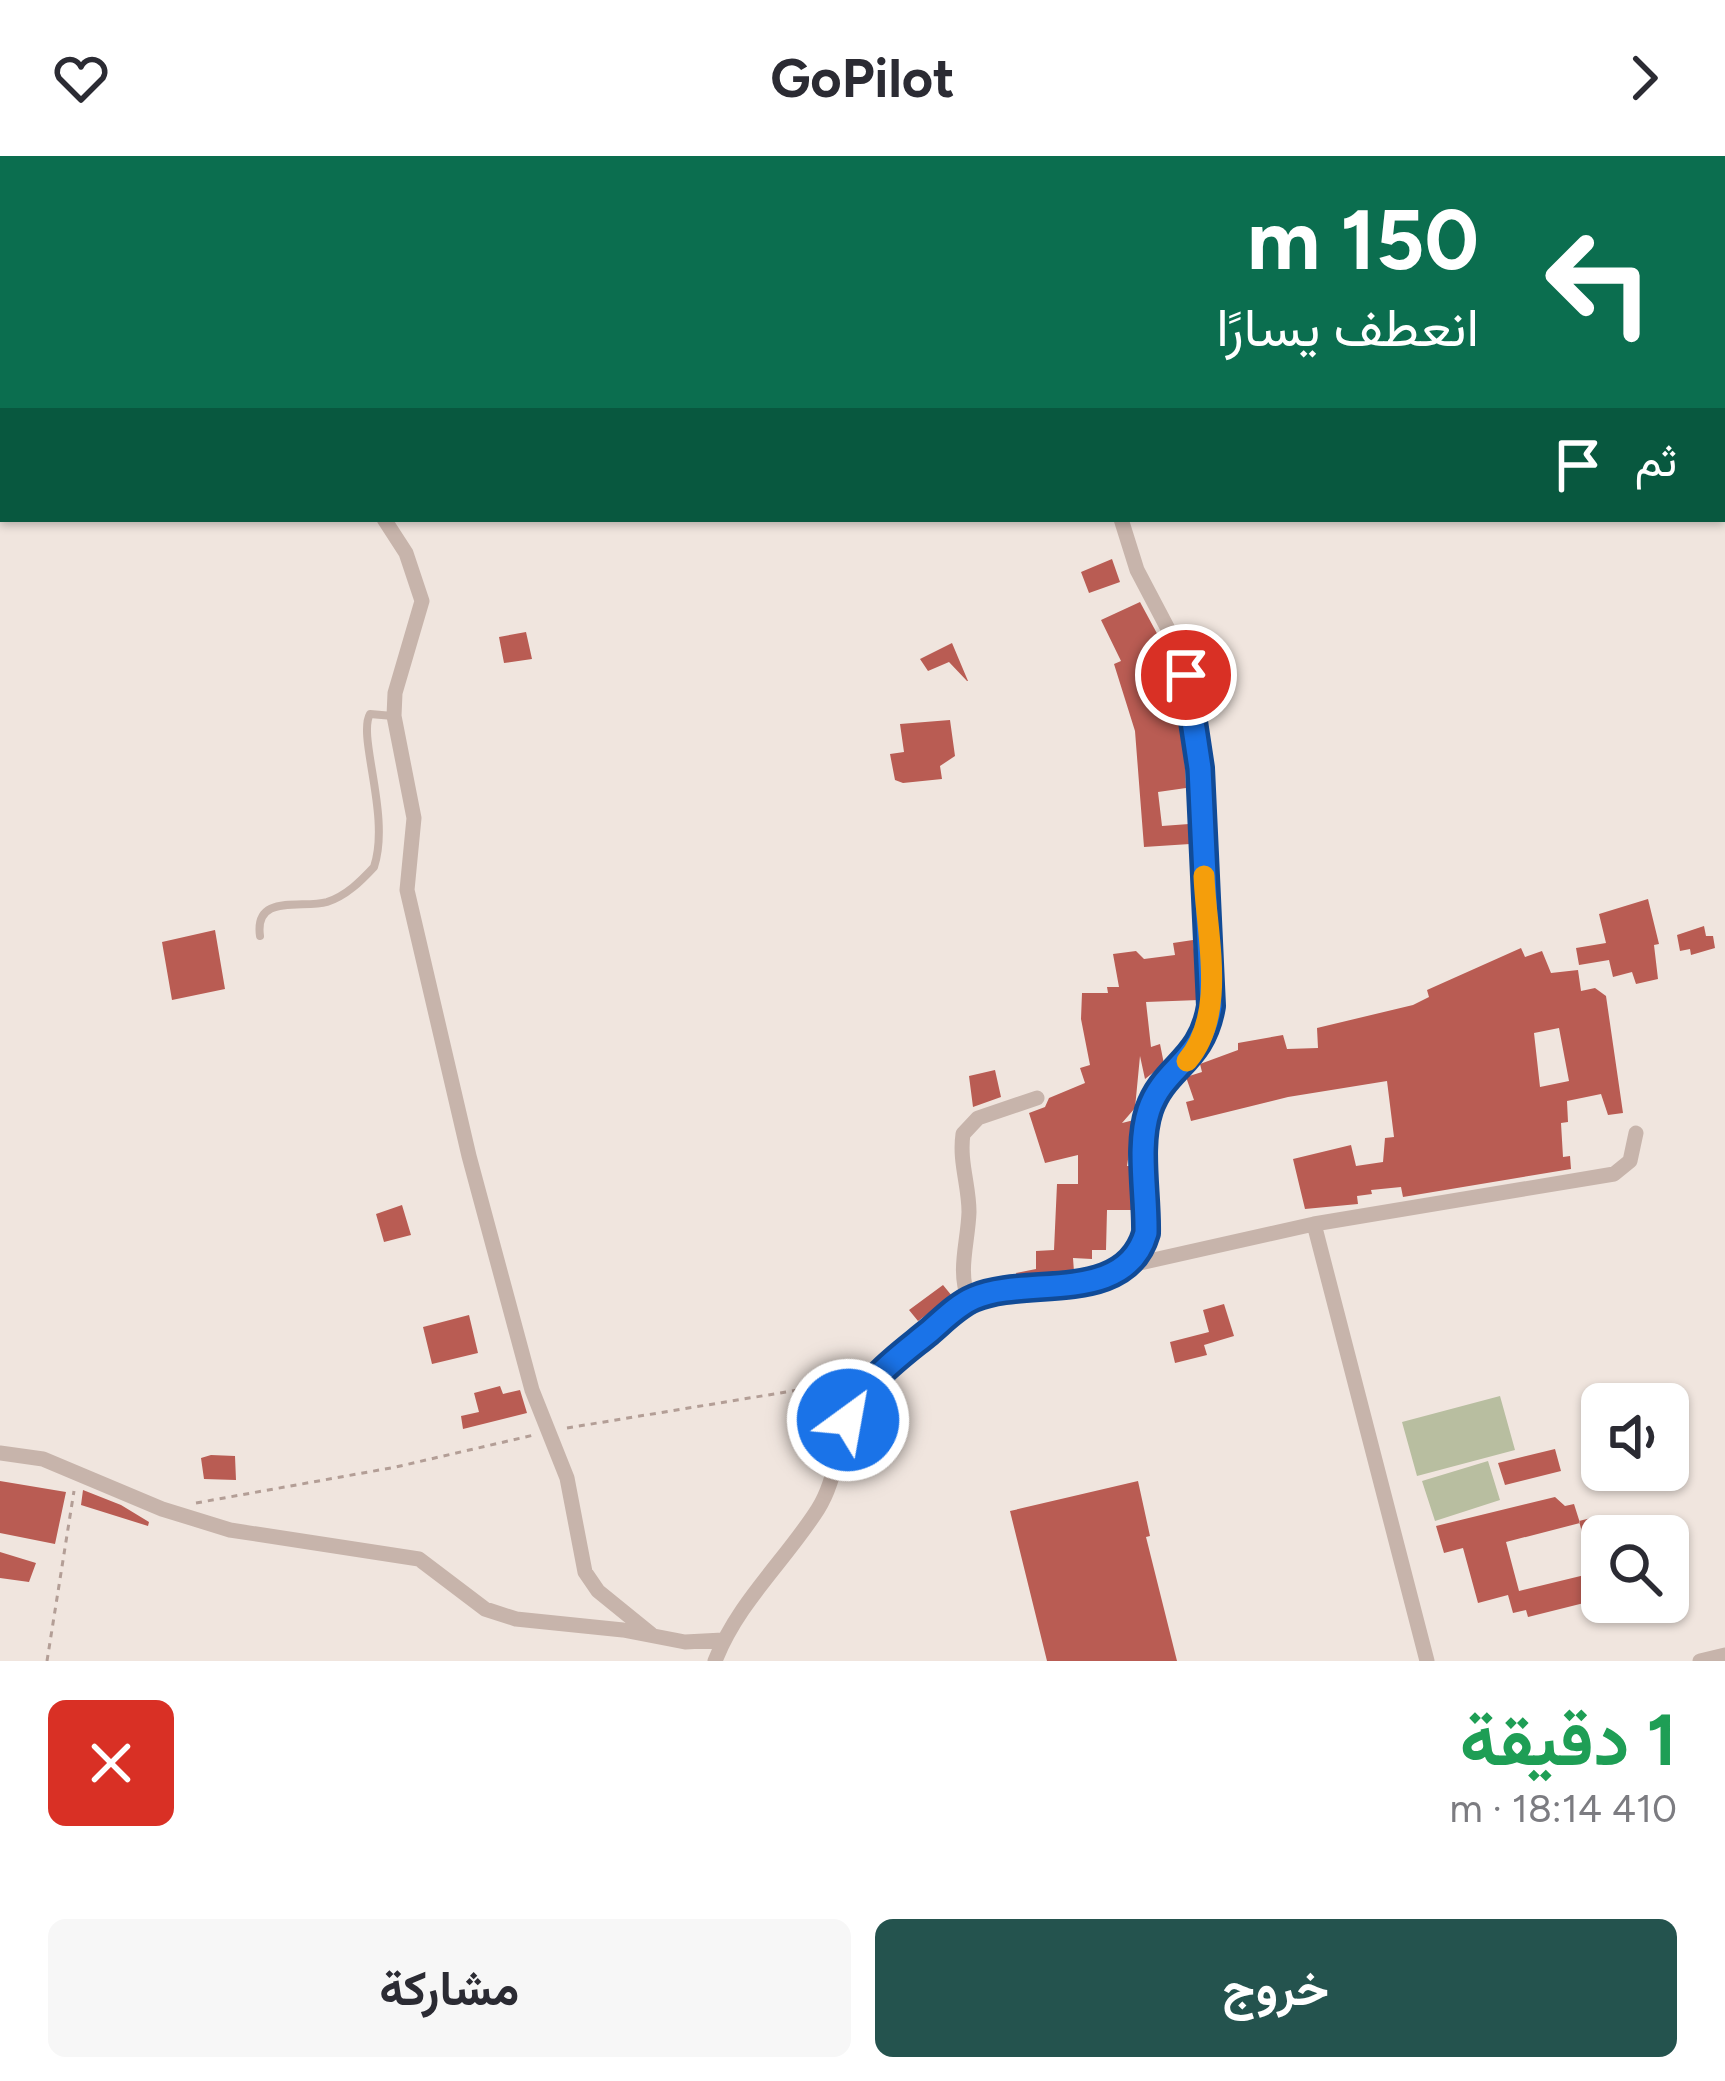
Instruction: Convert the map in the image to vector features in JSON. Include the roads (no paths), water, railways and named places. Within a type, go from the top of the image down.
[{"type":"street","points":[[386,522],[406,553],[422,601],[402,663],[394,716],[414,818],[407,872],[410,907],[469,1156],[532,1390],[571,1492],[585,1572],[598,1592],[651,1634]]},
{"type":"street","points":[[1121,522],[1137,570],[1178,648],[1194,710],[1211,1006],[1204,1038],[1168,1079],[1148,1112],[1146,1233],[1131,1265]]},
{"type":"street","points":[[969,1300],[962,1275],[969,1213],[961,1179],[963,1134],[978,1118],[1037,1098]]},
{"type":"street","points":[[715,1661],[751,1595],[820,1507],[848,1420],[873,1378],[969,1300],[1100,1277],[1131,1265],[1314,1224],[1614,1174],[1630,1161],[1636,1132]]},
{"type":"street","points":[[1314,1224],[1427,1661]]},
{"type":"street","points":[[0,1453],[43,1459],[162,1510],[230,1530],[419,1559],[485,1609],[516,1619],[685,1642],[723,1640]]},
{"type":"street","points":[[1700,1661],[1725,1655]]},
{"type":"lane","points":[[260,936],[262,916],[269,908],[335,899],[374,867],[382,818],[363,730],[370,714],[394,716]]}]
